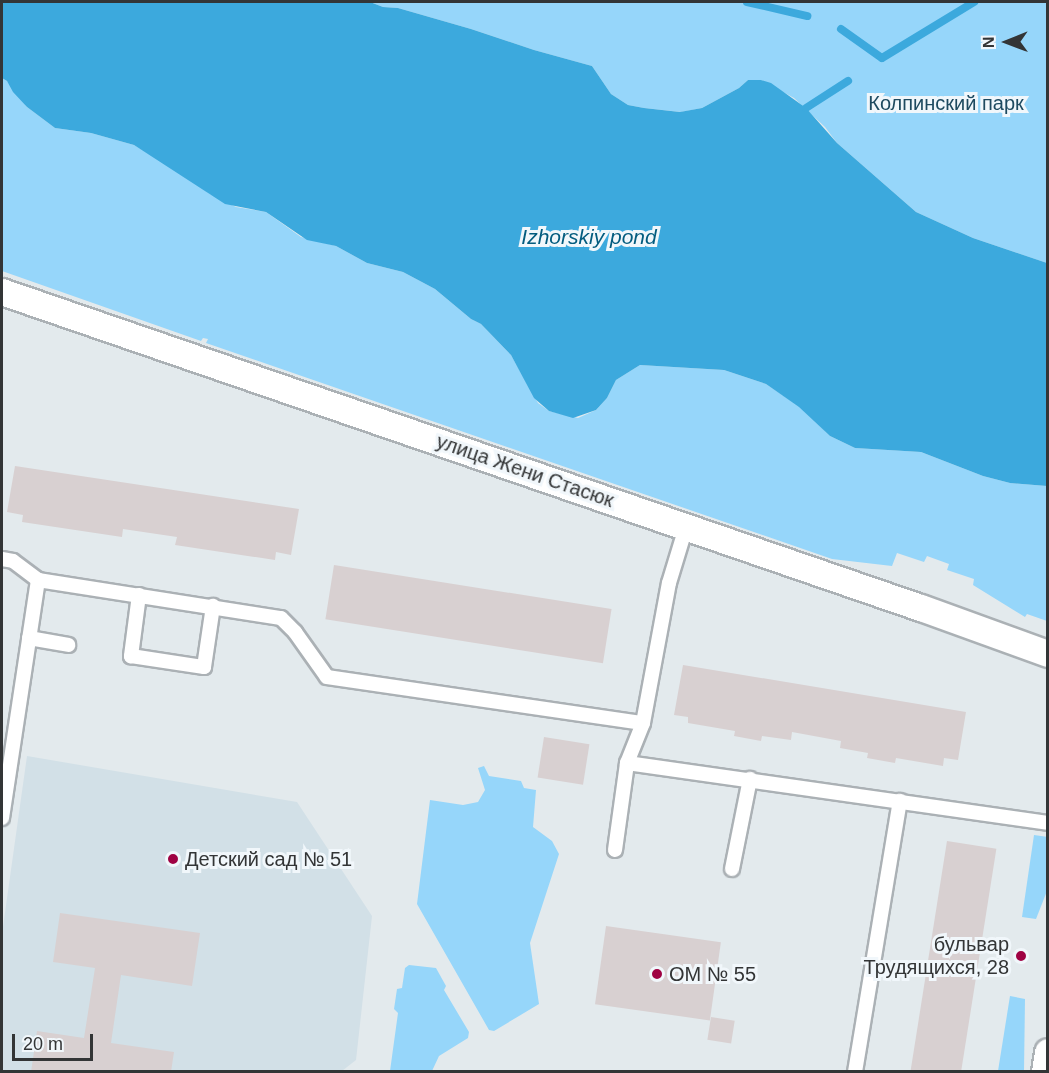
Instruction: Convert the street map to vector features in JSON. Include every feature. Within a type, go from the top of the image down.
[{"type":"street","name":"улица Жени Стасюк","points":[[2,292],[686,526],[1047,654]]},
{"type":"street","points":[[1045,1071],[1047,1052]]},
{"type":"lane","points":[[615,850],[627,763],[643,723],[669,583],[686,526]]},
{"type":"lane","points":[[2,559],[13,561],[38,580],[281,618],[295,632],[327,677],[643,723]]},
{"type":"lane","points":[[2,818],[38,580]]},
{"type":"lane","points":[[139,595],[131,656],[152,660],[204,667],[213,606]]},
{"type":"lane","points":[[29,638],[68,645]]},
{"type":"lane","points":[[627,763],[1047,823]]},
{"type":"lane","points":[[732,869],[750,779]]},
{"type":"lane","points":[[855,1071],[900,801]]},
{"type":"shaded area","name":"Детский сад № 51","points":[[27,756],[297,802],[372,916],[356,1060],[342,1071],[2,1072],[2,934]]},
{"type":"green space","name":"Колпинский парк","points":[[370,2],[1047,2],[1047,263],[973,238],[916,212],[837,143],[825,127],[794,98],[761,80],[748,80],[739,88],[702,108],[681,112],[628,105],[611,94],[592,66],[471,29]]},
{"type":"green space","points":[[2,78],[7,81],[27,107],[55,128],[91,133],[134,145],[186,176],[210,194],[236,207],[266,212],[301,237],[336,246],[367,263],[403,272],[435,289],[471,319],[481,324],[511,355],[538,403],[549,411],[578,418],[596,410],[607,398],[616,380],[640,365],[724,370],[766,384],[800,407],[830,436],[855,448],[921,452],[983,476],[1010,483],[1047,486],[1047,621],[1027,614],[1025,617],[973,585],[974,579],[947,570],[949,564],[927,556],[924,562],[897,553],[892,566],[832,559],[206,343],[208,339],[203,338],[201,341],[2,271]]},
{"type":"green space","points":[[484,766],[489,776],[521,781],[524,788],[536,790],[533,827],[552,841],[559,854],[530,943],[539,1004],[494,1031],[489,1030],[417,904],[430,800],[463,805],[478,802],[485,790],[478,768]]},
{"type":"green space","points":[[1034,835],[1048,837],[1047,891],[1036,919],[1022,917]]},
{"type":"green space","points":[[409,965],[436,968],[446,986],[444,990],[469,1032],[468,1038],[439,1056],[432,1071],[390,1071],[398,1013],[394,1009],[397,989],[402,988],[405,968]]},
{"type":"green space","points":[[1010,996],[1025,999],[1024,1071],[998,1071]]},
{"type":"water","name":"Izhorskiy pond","points":[[2,2],[370,2],[471,29],[592,66],[611,94],[628,105],[680,112],[702,108],[739,88],[748,80],[771,83],[806,108],[837,143],[916,212],[973,238],[1047,263],[1047,486],[1010,483],[983,476],[921,452],[855,448],[830,436],[799,407],[766,384],[724,370],[640,365],[616,380],[607,398],[596,410],[573,418],[549,411],[534,398],[511,355],[481,324],[471,319],[435,289],[403,272],[367,263],[336,246],[307,240],[266,212],[225,204],[134,145],[91,133],[55,128],[27,107],[13,92],[7,81],[2,78]]},
{"type":"building","points":[[15,466],[299,509],[291,555],[276,552],[275,560],[175,545],[177,537],[123,529],[122,537],[22,522],[23,515],[7,512]]},
{"type":"building","points":[[334,565],[612,609],[603,663],[325,619]]},
{"type":"building","points":[[683,665],[966,712],[958,760],[944,758],[943,766],[896,758],[895,763],[867,758],[868,753],[840,748],[841,741],[792,732],[791,740],[762,736],[761,741],[734,736],[735,731],[688,723],[688,717],[674,715]]},
{"type":"building","points":[[544,737],[589,744],[583,785],[538,777]]},
{"type":"building","points":[[947,841],[996,849],[961,1072],[910,1072]]},
{"type":"building","points":[[60,913],[200,933],[192,986],[121,975],[111,1043],[174,1052],[171,1072],[31,1072],[37,1031],[84,1038],[95,968],[53,962]]},
{"type":"building","name":"ОМ № 55","points":[[606,926],[721,942],[710,1020],[595,1004]]},
{"type":"building","points":[[711,1017],[735,1021],[731,1043],[707,1040]]},
{"type":"waterway","points":[[747,2],[807,16]]},
{"type":"waterway","points":[[841,29],[882,58],[974,2]]},
{"type":"waterway","points":[[806,108],[848,81]]},
{"type":"place","name":"Детский сад № 51","points":[[173,859]]},
{"type":"place","name":"бульвар Трудящихся, 28","points":[[1021,956]]},
{"type":"place","name":"ОМ № 55","points":[[657,974]]}]
